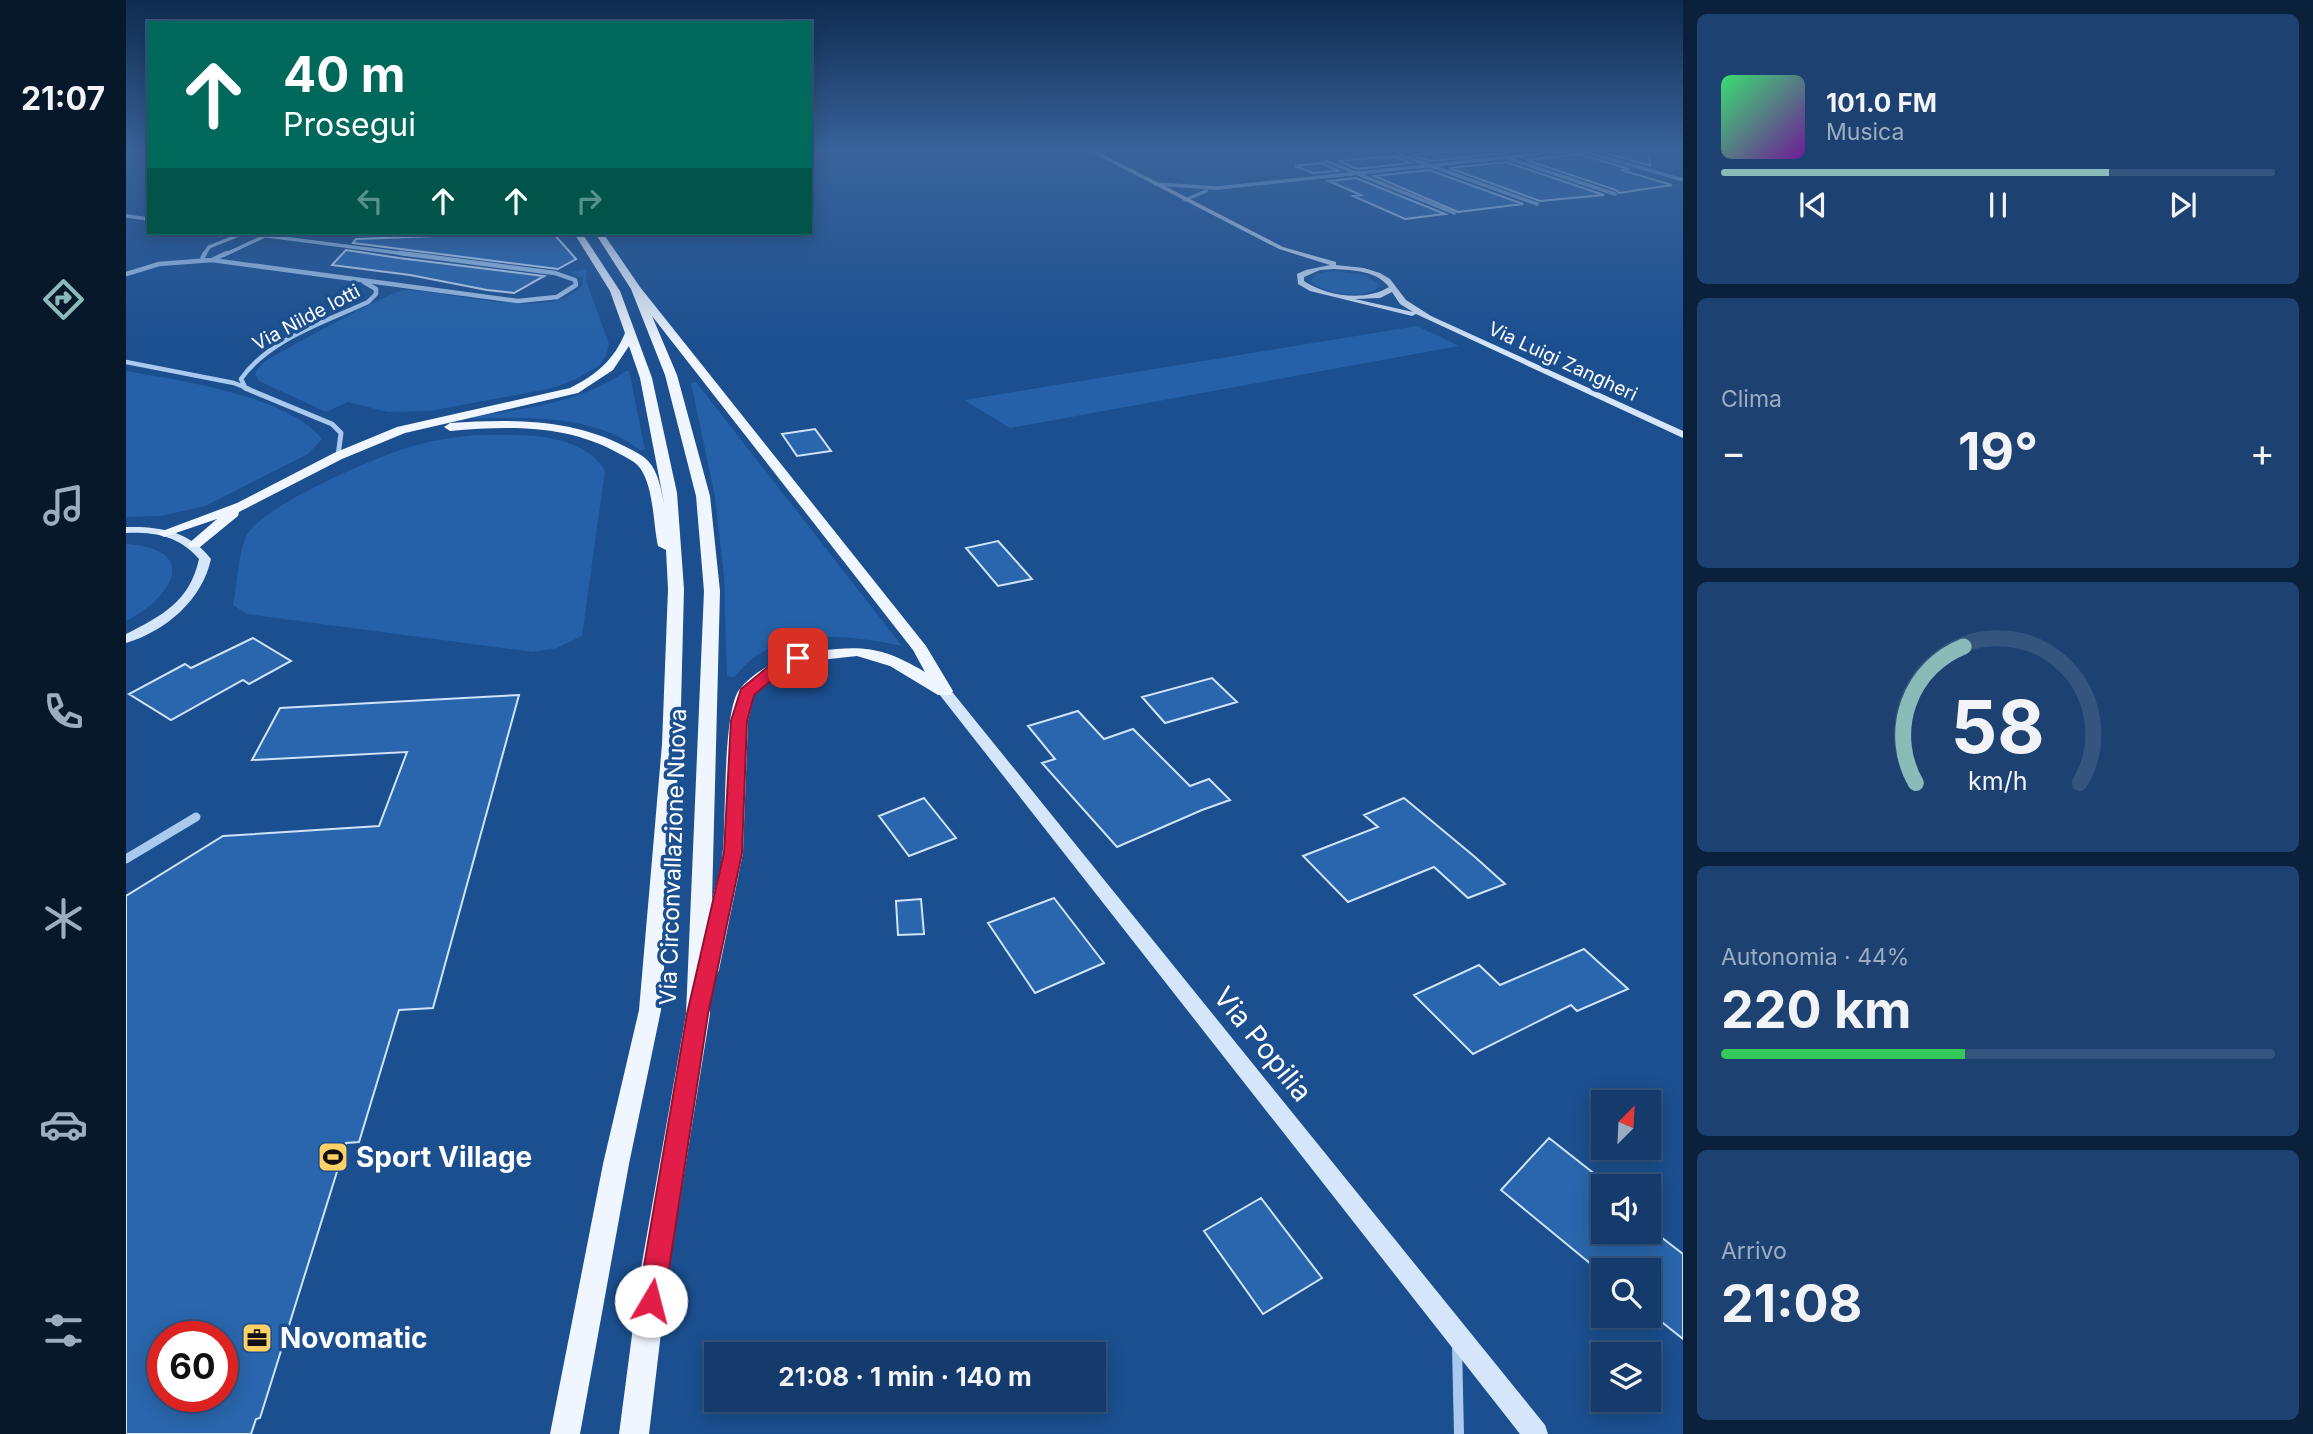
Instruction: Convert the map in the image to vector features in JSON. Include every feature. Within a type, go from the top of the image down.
[{"type":"main road","name":"Via Circonvallazione Nuova","points":[[565,1434],[616,1164],[650,1010],[671,744],[676,589],[670,493],[646,378],[615,291],[579,235]]},
{"type":"main road","points":[[600,235],[636,289],[920,649],[944,691]]},
{"type":"main road","name":"Via Circonvallazione Nuova","points":[[634,1434],[654,1274],[698,1014],[712,591],[703,496],[671,375],[636,289]]},
{"type":"main road","points":[[164,533],[242,506],[338,456],[430,421],[574,391],[596,380],[610,368],[624,351],[631,331]]},
{"type":"main road","points":[[378,440],[436,428],[522,424],[589,435],[619,448],[644,464],[652,484],[676,589]]},
{"type":"main road","points":[[195,544],[242,506]]},
{"type":"main road","points":[[698,1014],[733,853],[739,721],[746,693],[774,671],[798,658],[858,651],[896,662],[944,691]]},
{"type":"street","points":[[126,216],[147,219]]},
{"type":"street","points":[[1217,216],[1281,248],[1304,272],[1324,267],[1351,268]]},
{"type":"street","points":[[202,260],[209,247],[240,235]]},
{"type":"street","points":[[126,274],[159,264],[212,260],[526,301],[561,295],[576,285],[575,280],[568,275],[259,235]]},
{"type":"street","points":[[212,260],[266,236]]},
{"type":"street","name":"Via Luigi Zangheri","points":[[1281,248],[1386,279],[1403,302],[1428,318],[1683,435]]},
{"type":"street","points":[[1298,268],[1304,285],[1339,297],[1380,296],[1393,289]]},
{"type":"street","name":"Via Nilde Iotti","points":[[245,387],[241,379],[245,369],[262,355],[368,302],[376,294],[376,289],[370,284],[354,279]]},
{"type":"street","name":"Via Luigi Zangheri","points":[[1339,297],[1428,318]]},
{"type":"street","points":[[126,362],[245,387],[332,424],[341,433],[338,456]]},
{"type":"street","points":[[126,530],[164,533],[195,544],[205,559],[203,578],[188,599],[160,621],[126,639]]},
{"type":"street","name":"Via Popilia","points":[[944,691],[1536,1434]]},
{"type":"street","points":[[126,859],[196,817]]},
{"type":"street","points":[[1457,1335],[1459,1434]]},
{"type":"shaded area","points":[[586,269],[586,281],[609,344],[606,356],[599,366],[553,388],[430,411],[388,412],[348,402],[326,412],[259,381],[255,374],[267,360],[397,292],[425,291],[500,302],[549,302],[569,296],[583,284],[582,278],[570,272]]},
{"type":"shaded area","points":[[1331,271],[1364,275],[1380,285],[1374,290],[1356,295],[1325,290],[1311,281],[1315,274]]},
{"type":"shaded area","points":[[1417,326],[1459,346],[1010,428],[964,400]]},
{"type":"shaded area","points":[[126,371],[202,385],[259,401],[306,424],[322,439],[308,454],[205,506],[161,516],[126,517]]},
{"type":"shaded area","points":[[629,371],[645,450],[582,424],[539,419],[473,417],[572,397],[608,382]]},
{"type":"shaded area","points":[[696,382],[902,646],[845,637],[807,638],[770,648],[750,660],[734,677],[727,676],[724,577],[715,497],[691,383]]},
{"type":"shaded area","points":[[476,435],[529,436],[564,441],[593,457],[605,470],[582,636],[557,648],[533,652],[247,614],[233,605],[243,544],[255,525],[273,511],[295,497],[397,451],[437,440]]},
{"type":"shaded area","points":[[126,544],[149,548],[164,555],[171,564],[172,575],[156,600],[126,621]]},
{"type":"building","points":[[1398,216],[1430,216],[1405,219]]},
{"type":"building","points":[[555,235],[576,259],[558,269],[353,243],[356,239]]},
{"type":"building","points":[[346,250],[544,276],[514,293],[487,290],[410,275],[332,265]]},
{"type":"building","points":[[815,429],[831,451],[797,456],[782,434]]},
{"type":"building","points":[[998,541],[1032,579],[998,586],[966,548]]},
{"type":"building","points":[[253,638],[291,661],[249,684],[243,680],[171,720],[129,694],[185,664],[191,668]]},
{"type":"building","points":[[1212,678],[1237,702],[1165,723],[1142,697]]},
{"type":"building","points":[[519,695],[433,1008],[399,1010],[359,1142],[346,1143],[260,1418],[256,1419],[251,1434],[126,1434],[126,896],[223,836],[379,826],[407,752],[252,760],[280,708]]},
{"type":"building","points":[[1078,711],[1104,739],[1133,729],[1190,786],[1209,779],[1230,800],[1117,847],[1042,763],[1055,759],[1028,726]]},
{"type":"building","points":[[924,798],[956,838],[909,856],[879,816]]},
{"type":"building","points":[[1404,798],[1505,884],[1468,898],[1434,867],[1348,902],[1303,856],[1378,827],[1364,815]]},
{"type":"building","points":[[1054,898],[1104,963],[1035,993],[988,923]]},
{"type":"building","points":[[921,899],[924,934],[898,935],[896,901]]},
{"type":"building","points":[[1584,949],[1628,989],[1577,1011],[1571,1005],[1473,1054],[1414,995],[1479,965],[1500,985]]},
{"type":"building","points":[[1549,1138],[1595,1174],[1591,1174],[1591,1244],[1661,1244],[1661,1237],[1683,1254],[1683,1339],[1661,1321],[1661,1258],[1591,1258],[1591,1264],[1501,1190]]},
{"type":"building","points":[[1261,1198],[1322,1278],[1263,1314],[1204,1231]]},
{"type":"place","name":"Sport Village","points":[[333,1157]]},
{"type":"place","name":"Novomatic","points":[[257,1338]]},
{"type":"route","points":[[651,1301],[698,1014],[733,853],[739,721],[746,693],[774,671],[798,658]]}]
